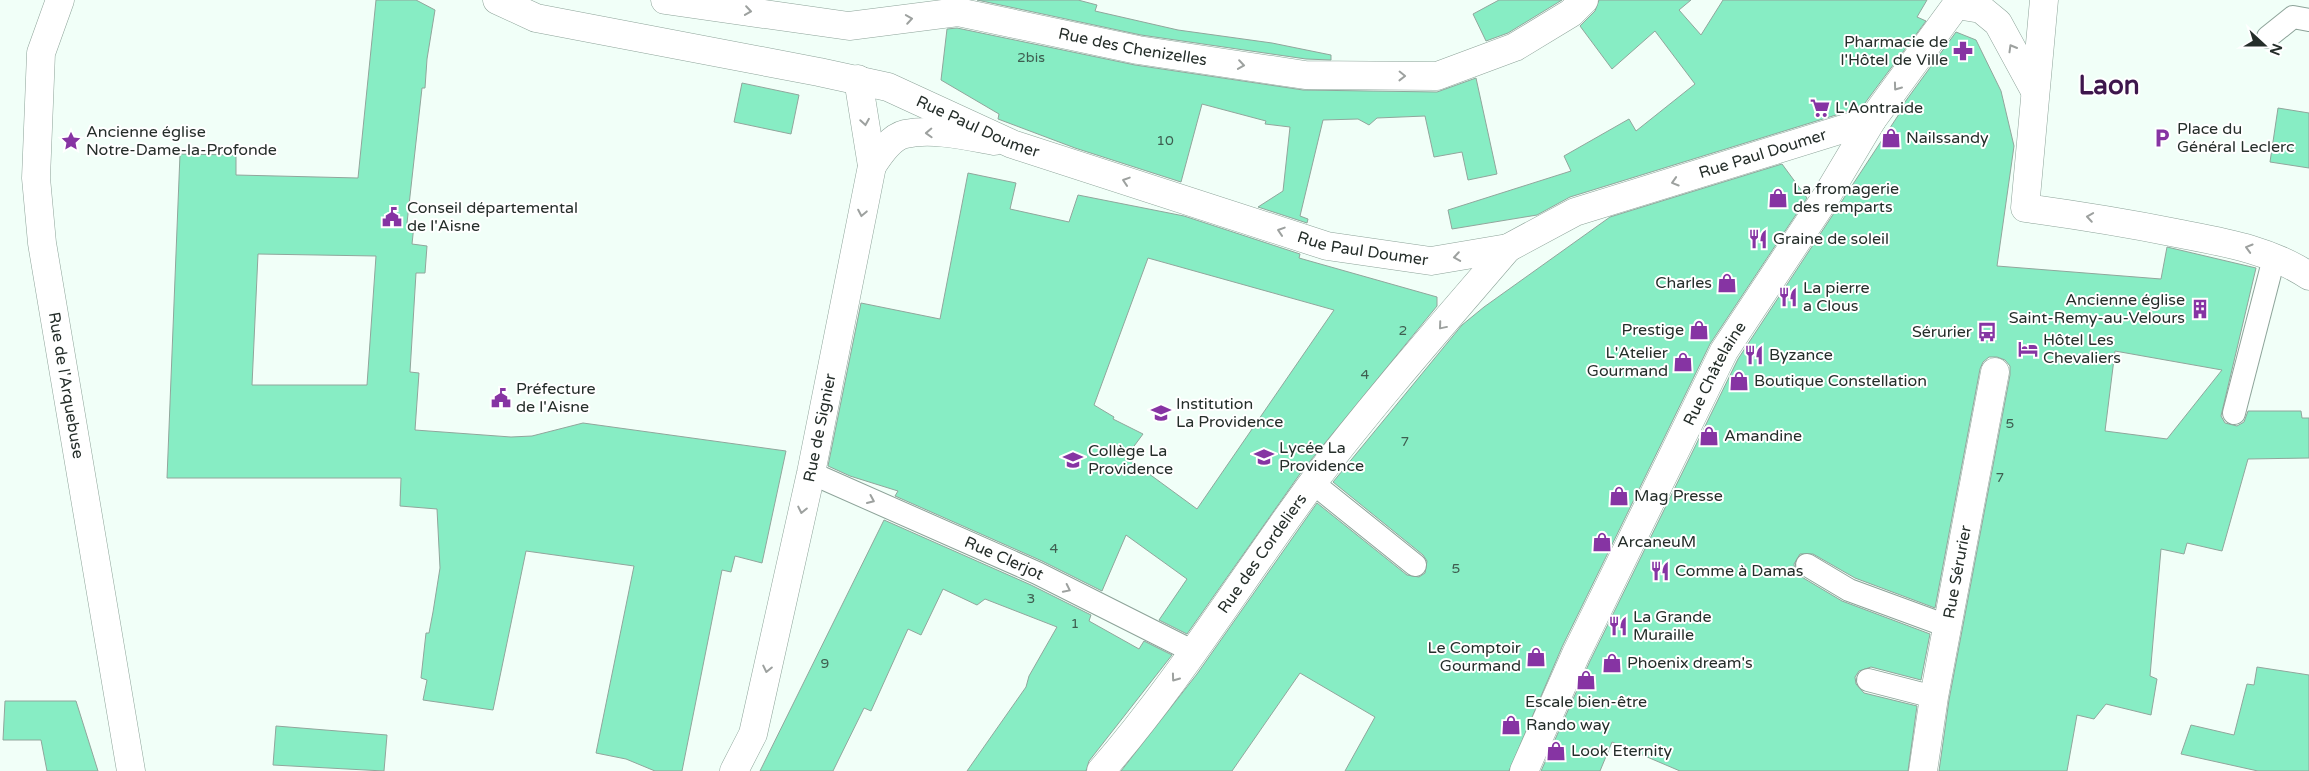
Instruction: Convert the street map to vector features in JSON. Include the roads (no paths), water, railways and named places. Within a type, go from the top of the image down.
[{"type":"street","name":"Rue de l'Arquebuse","points":[[60,0],[41,53],[36,178],[41,234],[131,771]]},
{"type":"street","name":"Rue Paul Doumer","points":[[497,0],[536,18],[858,79],[888,87],[1012,144],[1327,246],[1431,261],[1508,248],[1575,212],[1872,120]]},
{"type":"street","name":"Rue des Chenizelles","points":[[665,0],[849,26],[958,12],[1138,50],[1305,75],[1437,76],[1515,47],[1572,13],[1584,0]]},
{"type":"street","points":[[2044,0],[2025,208],[2093,217],[2251,248],[2297,268],[2309,276]]},
{"type":"street","points":[[1958,2],[1981,9],[1998,23],[2035,91]]},
{"type":"street","name":"Rue Châtelaine","points":[[1524,771],[1576,654],[1724,351],[1826,197],[1872,120],[1958,2]]},
{"type":"street","name":"Rue de Signier","points":[[734,771],[753,734],[810,473],[872,166],[858,79]]},
{"type":"street","points":[[872,166],[882,150],[904,134],[950,132],[1012,144]]},
{"type":"street","name":"Rue des Cordeliers","points":[[1101,771],[1143,723],[1313,483],[1352,432],[1508,248]]},
{"type":"street","name":"Rue Sérurier","points":[[1922,771],[1934,697],[1995,372]]},
{"type":"lane","points":[[2268,37],[2293,17],[2309,20]]},
{"type":"lane","points":[[2234,413],[2274,258]]},
{"type":"lane","name":"Rue Clerjot","points":[[810,473],[1037,574],[1194,652]]},
{"type":"lane","points":[[1313,483],[1415,565]]},
{"type":"lane","points":[[1807,565],[1849,590],[1947,626]]},
{"type":"lane","points":[[1868,680],[1934,697]]},
{"type":"place","name":"Pharmacie de l'Hôtel de Ville","points":[[1963,51]]},
{"type":"place","name":"L'Aontraide","points":[[1820,108]]},
{"type":"place","name":"Nailssandy","points":[[1891,138]]},
{"type":"place","name":"Place du Général Leclerc","points":[[2162,138]]},
{"type":"place","name":"Ancienne église Notre-Dame-la-Profonde","points":[[71,141]]},
{"type":"place","name":"La fromagerie des remparts","points":[[1778,198]]},
{"type":"place","name":"Conseil départemental de l'Aisne","points":[[392,217]]},
{"type":"place","name":"Graine de soleil","points":[[1758,239]]},
{"type":"place","name":"Charles","points":[[1727,283]]},
{"type":"place","name":"La pierre a Clous","points":[[1788,297]]},
{"type":"place","name":"Ancienne église Saint-Remy-au-Velours","points":[[2200,309]]},
{"type":"place","name":"Prestige","points":[[1699,330]]},
{"type":"place","name":"Sérurier","points":[[1987,332]]},
{"type":"place","name":"Hôtel Les Chevaliers","points":[[2028,349]]},
{"type":"place","name":"Byzance","points":[[1754,355]]},
{"type":"place","name":"L'Atelier Gourmand","points":[[1683,362]]},
{"type":"place","name":"Boutique Constellation","points":[[1739,381]]},
{"type":"place","name":"Préfecture de l'Aisne","points":[[501,398]]},
{"type":"place","name":"Institution La Providence","points":[[1161,413]]},
{"type":"place","name":"Amandine","points":[[1709,436]]},
{"type":"place","name":"Lycée La Providence","points":[[1264,457]]},
{"type":"place","name":"Collège La Providence","points":[[1073,460]]},
{"type":"place","name":"Mag Presse","points":[[1619,496]]},
{"type":"place","name":"ArcaneuM","points":[[1602,542]]},
{"type":"place","name":"Comme à Damas","points":[[1660,571]]},
{"type":"place","name":"La Grande Muraille","points":[[1618,626]]},
{"type":"place","name":"Le Comptoir Gourmand","points":[[1536,657]]},
{"type":"place","name":"Phoenix dream's","points":[[1612,663]]},
{"type":"place","name":"Escale bien-être","points":[[1586,680]]},
{"type":"place","name":"Rando way","points":[[1511,725]]},
{"type":"place","name":"Look Eternity","points":[[1556,751]]},
{"type":"district","name":"Laon","points":[[2109,85]]}]
